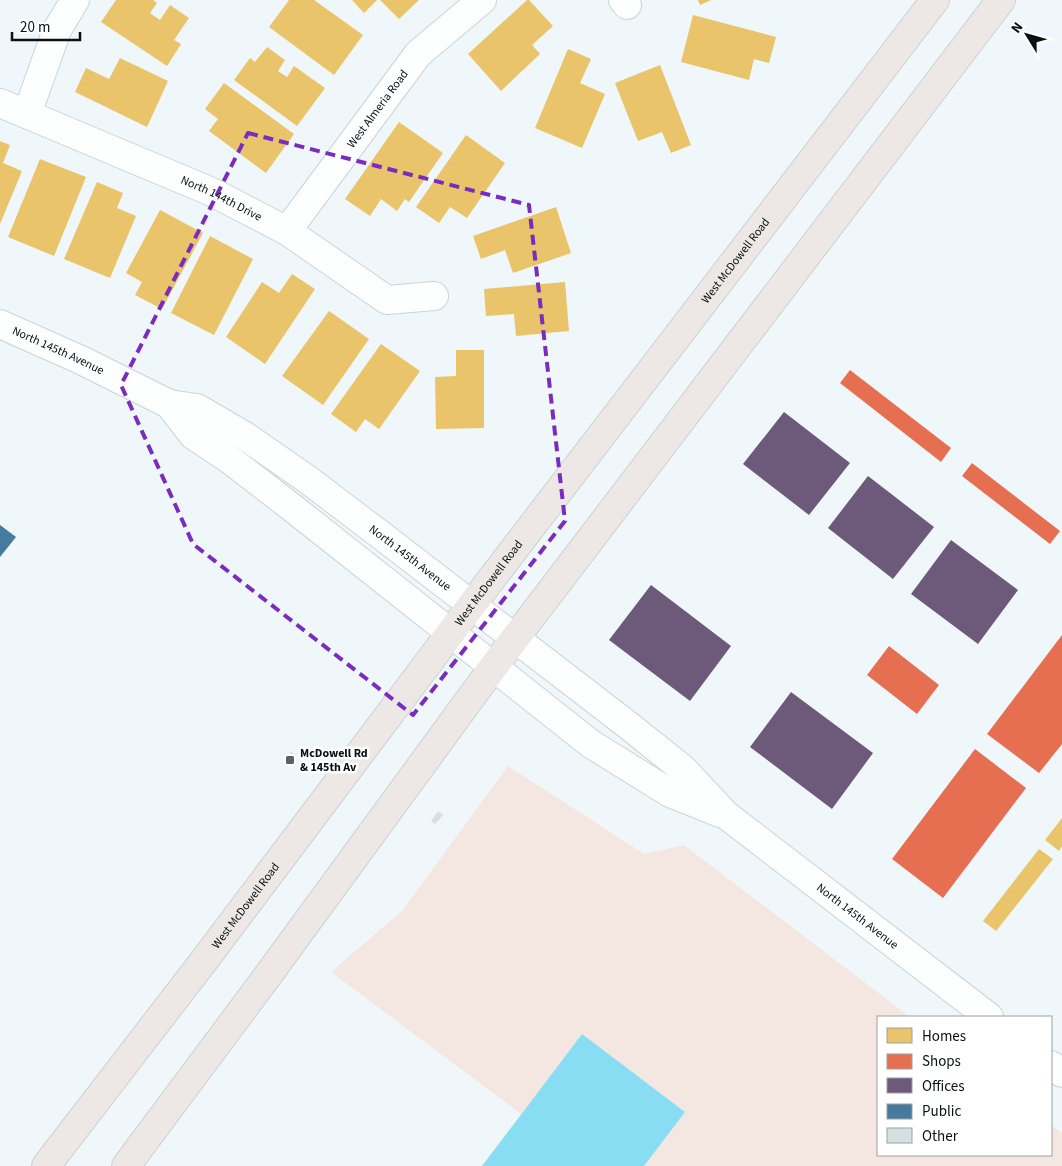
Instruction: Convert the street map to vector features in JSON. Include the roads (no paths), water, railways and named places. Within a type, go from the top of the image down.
[{"type":"main road","name":"West McDowell Road","points":[[46,1166],[935,0]]},
{"type":"main road","points":[[126,1166],[515,638],[1001,0]]},
{"type":"street","points":[[27,114],[57,30],[75,0]]},
{"type":"street","name":"West Almeria Road","points":[[287,231],[418,54],[482,0]]},
{"type":"street","name":"North 144th Drive","points":[[0,103],[212,192],[287,231],[387,300],[434,296]]},
{"type":"street","name":"North 145th Avenue","points":[[0,324],[97,367],[169,404],[197,408],[245,436],[307,480],[472,605],[683,769],[726,815],[988,1016]]},
{"type":"street","name":"North 145th Avenue","points":[[169,404],[193,435],[244,471],[452,632],[591,744],[670,793],[726,815]]},
{"type":"water","points":[[582,1034],[685,1112],[644,1166],[482,1166]]},
{"type":"place","name":"McDowell Rd & 145th Av","points":[[290,760]]}]
